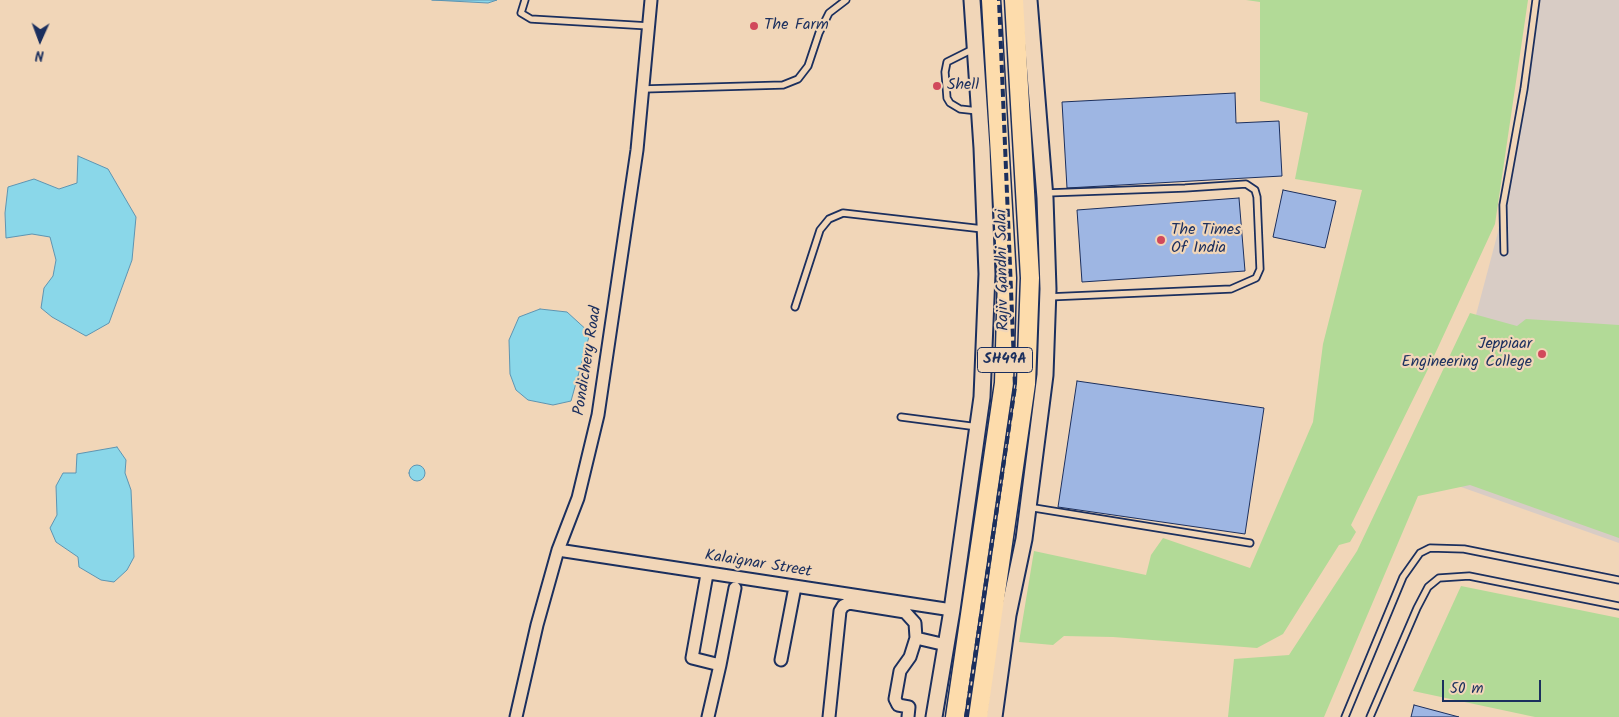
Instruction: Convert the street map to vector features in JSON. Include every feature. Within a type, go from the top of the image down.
[{"type":"main road","name":"Rajiv Gandhi Salai","points":[[955,717],[1004,383],[1008,278],[991,0]]},
{"type":"main road","name":"Rajiv Gandhi Salai","points":[[978,717],[1026,384],[1030,278],[1014,0]]},
{"type":"main road","points":[[963,667],[984,672]]},
{"type":"street","name":"Pondichery Road","points":[[516,717],[537,625],[558,550],[578,498],[598,415],[637,150],[651,0]]},
{"type":"street","points":[[934,717],[952,610],[982,397],[987,284],[986,229],[972,0]]},
{"type":"street","points":[[994,717],[1008,615],[1024,539],[1046,375],[1048,297],[1044,193],[1030,16],[1031,0]]},
{"type":"street","name":"Kalaignar Street","points":[[558,550],[952,610]]},
{"type":"street","points":[[707,574],[692,658],[720,665]]},
{"type":"street","points":[[781,660],[795,587]]},
{"type":"street","points":[[708,717],[735,588]]},
{"type":"street","points":[[829,717],[840,611],[843,606],[850,603],[905,612],[915,623],[916,638],[910,657],[900,671],[895,699],[898,705],[909,708],[908,717]]},
{"type":"street","points":[[916,638],[946,645]]},
{"type":"lane","points":[[525,0],[521,13],[530,19],[649,26]]},
{"type":"lane","points":[[643,89],[783,85],[798,79],[808,66],[819,33],[829,13],[846,0]]},
{"type":"lane","points":[[1504,252],[1503,205],[1524,89],[1536,0]]},
{"type":"lane","points":[[976,48],[947,62],[945,72],[947,98],[950,103],[960,109],[980,112]]},
{"type":"lane","points":[[1044,193],[1246,184],[1255,190],[1257,197],[1260,269],[1256,278],[1231,288],[1048,297]]},
{"type":"lane","points":[[795,307],[820,230],[829,219],[842,213],[986,229]]},
{"type":"lane","points":[[901,417],[978,426]]},
{"type":"lane","points":[[1028,507],[1250,543]]},
{"type":"lane","points":[[1345,717],[1404,577],[1420,553],[1430,548],[1464,549],[1619,580]]},
{"type":"lane","points":[[1370,717],[1417,608],[1428,587],[1439,578],[1469,576],[1619,606]]},
{"type":"shaded area","name":"Jeppiaar Engineering College","points":[[1532,0],[1619,0],[1619,543],[1433,477],[1498,232]]},
{"type":"green space","points":[[1246,0],[1528,0],[1495,224],[1428,369],[1351,525],[1356,532],[1350,542],[1339,545],[1283,634],[1257,648],[1113,637],[1064,636],[1053,645],[1019,642],[1034,551],[1146,575],[1151,555],[1163,538],[1250,568],[1313,422],[1323,344],[1362,190],[1295,179],[1308,113],[1260,101],[1260,2]]},
{"type":"green space","points":[[1470,313],[1517,326],[1526,319],[1619,325],[1619,538],[1470,485],[1418,496],[1324,717],[1228,717],[1234,659],[1289,655],[1357,551]]},
{"type":"green space","points":[[1461,586],[1619,618],[1619,717],[1535,717],[1413,691]]},
{"type":"water","points":[[432,0],[497,0],[488,3]]},
{"type":"water","points":[[78,156],[108,169],[136,217],[132,260],[109,323],[86,336],[52,317],[41,308],[44,288],[53,276],[56,260],[50,237],[32,234],[6,238],[5,213],[8,187],[34,179],[59,189],[77,183]]},
{"type":"water","points":[[540,309],[567,312],[590,333],[571,401],[553,405],[528,400],[516,390],[510,374],[509,340],[519,317]]},
{"type":"water","points":[[117,447],[126,460],[125,473],[131,490],[134,557],[127,570],[114,582],[101,580],[79,567],[78,557],[56,542],[50,528],[57,515],[56,486],[63,473],[76,473],[77,454]]},
{"type":"water","points":[[414,465],[420,465],[425,470],[423,479],[414,481],[409,476],[409,470]]},
{"type":"building","points":[[1235,93],[1236,123],[1279,121],[1282,176],[1067,188],[1062,102]]},
{"type":"building","points":[[1283,190],[1336,201],[1325,248],[1273,237]]},
{"type":"building","name":"The Times Of India","points":[[1239,198],[1245,271],[1082,282],[1077,210]]},
{"type":"building","points":[[1077,381],[1264,408],[1245,534],[1058,507]]},
{"type":"building","points":[[1414,705],[1459,717],[1411,717]]},
{"type":"railway","points":[[966,717],[1015,387],[999,0]]},
{"type":"place","name":"The Farm","points":[[754,26]]},
{"type":"place","name":"Shell","points":[[937,86]]},
{"type":"place","name":"The Times Of India","points":[[1161,240]]},
{"type":"place","name":"Jeppiaar Engineering College","points":[[1542,354]]}]
